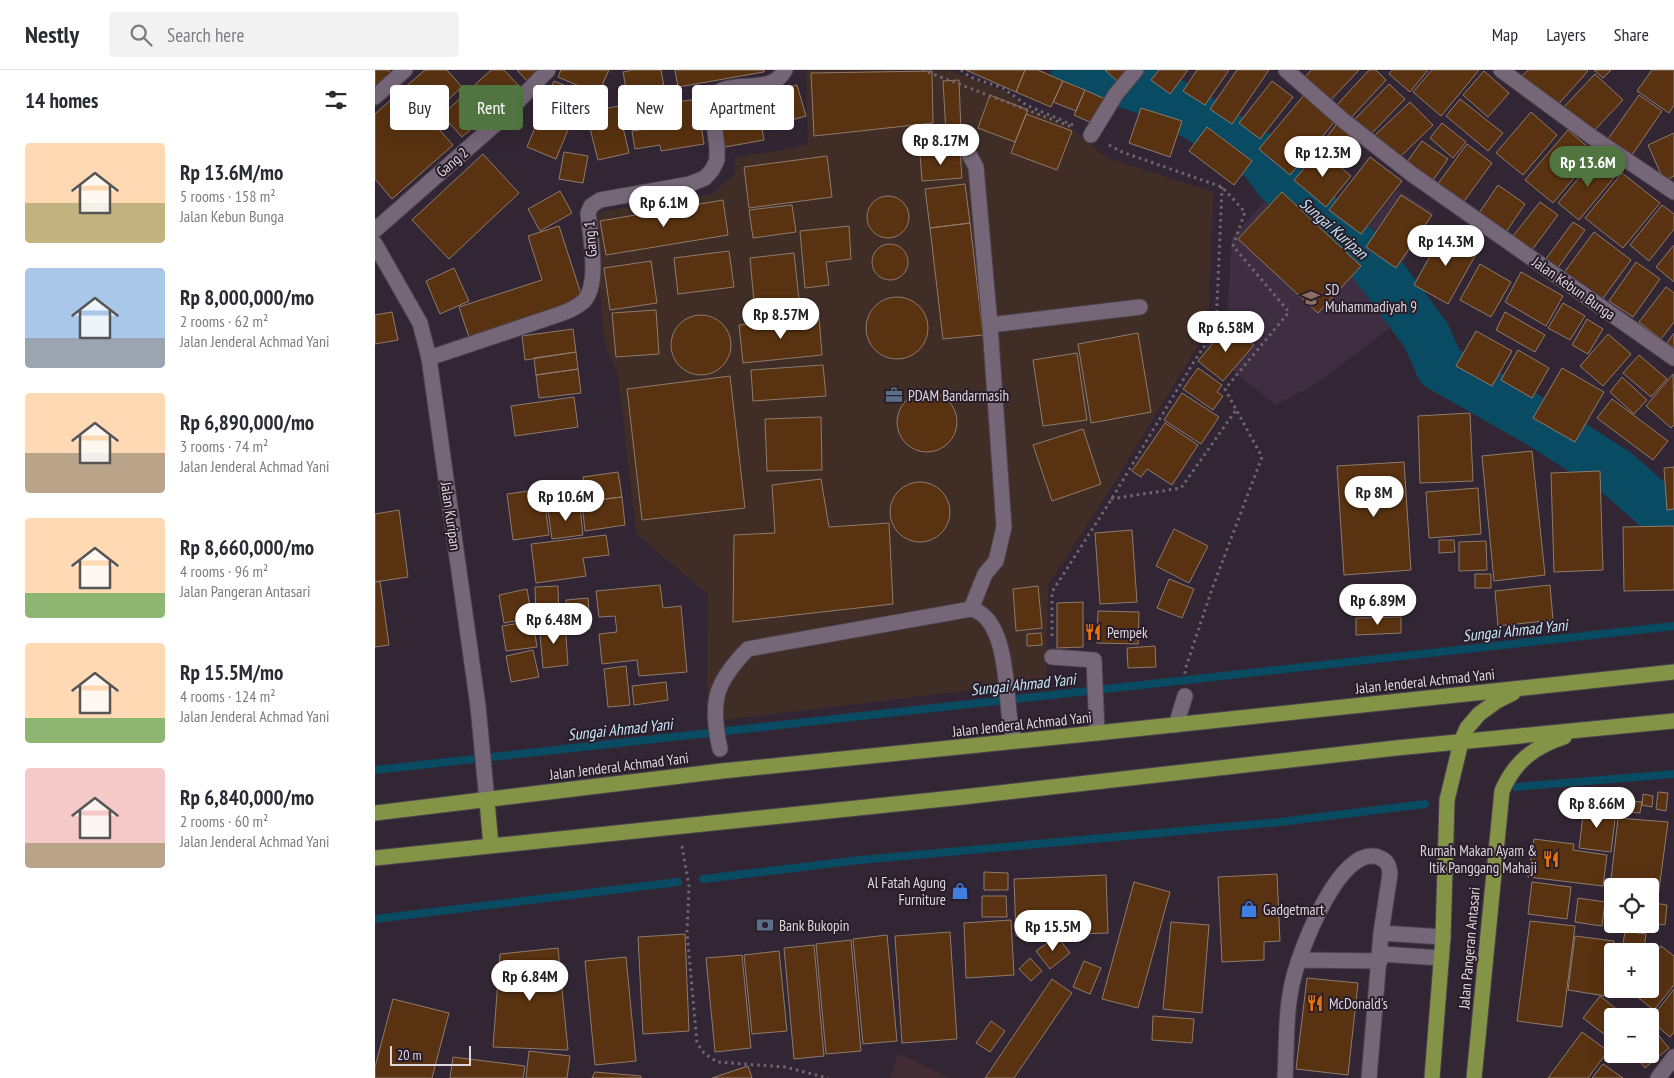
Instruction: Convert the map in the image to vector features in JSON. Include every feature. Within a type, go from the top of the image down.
[{"type":"highway","name":"Jalan Jenderal Achmad Yani","points":[[375,813],[487,801],[722,771],[960,748],[1014,740],[1177,725],[1674,672]]},
{"type":"highway","name":"Jalan Pangeran Antasari","points":[[1432,1078],[1443,937],[1447,800],[1461,742],[1467,728],[1479,714],[1497,701],[1521,689]]},
{"type":"highway","points":[[375,858],[1674,721]]},
{"type":"highway","name":"Jalan Pangeran Antasari","points":[[1474,1078],[1501,791],[1509,776],[1526,755],[1550,742],[1585,731]]},
{"type":"highway","points":[[487,801],[491,846]]},
{"type":"street","points":[[375,97],[405,70]]},
{"type":"street","name":"Gang 2","points":[[375,230],[499,120],[548,70]]},
{"type":"street","name":"Gang 1","points":[[429,358],[560,314],[573,309],[584,301],[593,279],[588,213],[591,206],[600,200],[690,184],[705,178],[717,160],[712,106],[713,96],[722,89],[771,83],[785,70]]},
{"type":"street","name":"Jalan Kebun Bunga","points":[[1286,70],[1344,120],[1413,175],[1674,358]]},
{"type":"street","points":[[1501,70],[1592,137],[1674,192]]},
{"type":"street","points":[[1091,135],[1116,94],[1135,71]]},
{"type":"street","points":[[913,140],[938,135],[955,140],[963,145],[976,167],[990,325],[1004,528],[996,561],[985,574],[971,609]]},
{"type":"street","name":"Jalan Kuripan","points":[[375,244],[420,323],[429,358],[479,726],[487,801]]},
{"type":"street","points":[[990,325],[1140,307]]},
{"type":"street","points":[[720,749],[716,730],[715,702],[730,667],[748,649],[971,609],[981,612],[990,622],[1005,663],[1014,740]]},
{"type":"street","points":[[1052,657],[1093,660],[1097,733]]},
{"type":"street","points":[[1177,725],[1185,696]]},
{"type":"street","points":[[1285,1078],[1288,1008],[1294,976],[1308,934],[1329,894],[1347,868],[1363,857],[1371,855],[1386,861],[1390,874],[1381,933],[1369,1078]]},
{"type":"street","points":[[1381,933],[1443,937]]},
{"type":"street","points":[[1299,960],[1441,958]]},
{"type":"street","points":[[1660,1077],[1674,1057]]},
{"type":"path","points":[[922,70],[1091,135]]},
{"type":"path","points":[[961,70],[970,77],[1003,88],[1026,105],[1072,124],[1122,152],[1222,187],[1245,212],[1233,246],[1289,312],[1225,389],[1261,457],[1212,589],[1185,670]]},
{"type":"path","points":[[1052,657],[1051,592],[1111,500],[1216,328],[1222,187]]},
{"type":"path","points":[[1111,500],[1181,488],[1236,410]]},
{"type":"path","points":[[678,826],[689,886],[687,932],[697,1043],[704,1053],[717,1062],[785,1067],[829,1078]]},
{"type":"shaded area","name":"PDAM Bandarmasih","points":[[806,70],[950,71],[1006,92],[1023,107],[1068,126],[1107,158],[1213,192],[1208,329],[1112,486],[1048,585],[1046,681],[707,722],[708,595],[636,533],[618,374],[605,346],[593,213],[712,194],[735,174],[735,158],[808,145]]},
{"type":"shaded area","name":"SD Muhammadiyah 9","points":[[1280,185],[1352,249],[1397,190],[1434,212],[1395,275],[1394,325],[1314,385],[1275,405],[1205,347],[1227,321],[1232,237]]},
{"type":"shaded area","points":[[898,1053],[949,1078],[890,1078]]},
{"type":"building","points":[[375,70],[388,70],[392,74],[375,88]]},
{"type":"building","points":[[425,70],[447,70],[460,85],[459,90],[449,99],[449,85],[408,85]]},
{"type":"building","points":[[491,70],[504,70],[518,85],[475,85]]},
{"type":"building","points":[[517,70],[542,70],[528,82]]},
{"type":"building","points":[[561,70],[609,70],[602,85],[577,85],[558,77]]},
{"type":"building","points":[[632,70],[661,70],[664,85],[625,85],[623,72]]},
{"type":"building","points":[[675,70],[764,70],[764,72],[682,86],[678,85]]},
{"type":"building","points":[[966,70],[1025,70],[1016,92]]},
{"type":"building","points":[[1025,70],[1038,70],[1063,81],[1051,107],[1016,92]]},
{"type":"building","points":[[1105,70],[1128,70],[1117,81]]},
{"type":"building","points":[[1159,70],[1188,70],[1170,94],[1151,80]]},
{"type":"building","points":[[1197,70],[1229,70],[1205,105],[1183,91]]},
{"type":"building","points":[[1237,70],[1269,70],[1232,124],[1210,109]]},
{"type":"building","points":[[1311,70],[1359,70],[1330,101],[1304,78]]},
{"type":"building","points":[[1369,70],[1376,70],[1386,80],[1348,121],[1334,108]]},
{"type":"building","points":[[1392,70],[1428,70],[1410,92],[1389,74]]},
{"type":"building","points":[[1432,70],[1479,70],[1441,116],[1413,92]]},
{"type":"building","points":[[1528,70],[1588,71],[1555,108],[1521,77]]},
{"type":"building","points":[[1594,70],[1611,70],[1603,78]]},
{"type":"building","points":[[1652,70],[1674,70],[1674,105],[1669,113],[1637,91]]},
{"type":"building","points":[[932,71],[933,123],[814,136],[811,73]]},
{"type":"building","points":[[1484,71],[1509,93],[1488,117],[1463,95]]},
{"type":"building","points":[[1595,74],[1623,100],[1591,134],[1563,108]]},
{"type":"building","points":[[959,80],[961,132],[946,133],[943,81]]},
{"type":"building","points":[[554,81],[564,85],[552,85]]},
{"type":"building","points":[[1063,81],[1085,90],[1076,111],[1053,102]]},
{"type":"building","points":[[1272,81],[1293,97],[1260,139],[1239,123]]},
{"type":"building","points":[[1389,84],[1405,99],[1369,136],[1353,121]]},
{"type":"building","points":[[797,85],[806,116],[794,119],[794,86]]},
{"type":"building","points":[[1085,90],[1105,99],[1094,124],[1074,115]]},
{"type":"building","points":[[1305,94],[1336,120],[1290,175],[1259,149]]},
{"type":"building","points":[[990,95],[1028,110],[1015,142],[978,128]]},
{"type":"building","points":[[1639,95],[1662,111],[1632,155],[1608,139]]},
{"type":"building","points":[[459,99],[459,130],[470,130],[462,137],[449,123],[449,109]]},
{"type":"building","points":[[1460,99],[1503,133],[1488,151],[1446,116]]},
{"type":"building","points":[[692,100],[692,130],[702,130],[704,144],[661,151],[660,145],[635,149],[632,131],[682,130],[682,101]]},
{"type":"building","points":[[390,101],[390,130],[440,130],[453,145],[392,199],[375,179],[375,114]]},
{"type":"building","points":[[1410,102],[1433,125],[1395,162],[1372,138]]},
{"type":"building","points":[[618,106],[618,130],[624,130],[629,153],[598,160],[590,130],[608,130],[608,108]]},
{"type":"building","points":[[1141,108],[1182,121],[1170,157],[1129,143]]},
{"type":"building","points":[[1531,112],[1557,135],[1523,175],[1496,153]]},
{"type":"building","points":[[1026,114],[1072,131],[1057,170],[1011,153]]},
{"type":"building","points":[[1339,121],[1360,137],[1340,163],[1319,147]]},
{"type":"building","points":[[1442,123],[1466,142],[1453,158],[1430,138]]},
{"type":"building","points":[[1207,127],[1252,161],[1234,185],[1189,151]]},
{"type":"building","points":[[534,130],[568,130],[556,159],[527,147]]},
{"type":"building","points":[[722,130],[762,130],[764,140],[725,147]]},
{"type":"building","points":[[1568,130],[1595,153],[1553,203],[1525,180]]},
{"type":"building","points":[[1674,133],[1674,176],[1664,181],[1648,145]]},
{"type":"building","points":[[1422,141],[1448,159],[1433,180],[1407,162]]},
{"type":"building","points":[[1467,144],[1492,163],[1462,204],[1437,185]]},
{"type":"building","points":[[960,150],[962,178],[922,181],[920,154]]},
{"type":"building","points":[[1320,150],[1351,176],[1326,207],[1294,180]]},
{"type":"building","points":[[564,152],[588,156],[583,183],[559,179]]},
{"type":"building","points":[[483,154],[519,193],[449,259],[412,220]]},
{"type":"building","points":[[827,156],[832,197],[749,208],[744,167]]},
{"type":"building","points":[[1370,157],[1402,181],[1361,234],[1329,210]]},
{"type":"building","points":[[1596,157],[1617,174],[1579,220],[1558,203]]},
{"type":"building","points":[[1622,173],[1660,203],[1623,248],[1585,218]]},
{"type":"building","points":[[965,184],[970,223],[930,228],[925,189]]},
{"type":"building","points":[[1498,185],[1525,204],[1504,235],[1477,216]]},
{"type":"building","points":[[560,191],[572,213],[540,231],[528,209]]},
{"type":"building","points":[[1282,192],[1361,266],[1318,313],[1238,239]]},
{"type":"building","points":[[1401,195],[1432,215],[1396,268],[1366,247]]},
{"type":"building","points":[[892,196],[900,199],[906,205],[909,217],[906,229],[900,235],[884,238],[876,235],[870,229],[867,213],[870,205],[876,199]]},
{"type":"building","points":[[723,200],[728,235],[606,255],[600,221]]},
{"type":"building","points":[[1540,202],[1558,215],[1532,250],[1513,236]]},
{"type":"building","points":[[792,205],[796,232],[753,238],[749,210]]},
{"type":"building","points":[[1662,205],[1674,214],[1674,229],[1649,261],[1630,245]]},
{"type":"building","points":[[1573,222],[1585,230],[1557,269],[1545,260]]},
{"type":"building","points":[[970,223],[983,335],[943,339],[930,228]]},
{"type":"building","points":[[559,226],[583,300],[469,337],[459,307],[542,280],[528,236]]},
{"type":"building","points":[[849,226],[851,259],[826,262],[829,285],[805,288],[800,231]]},
{"type":"building","points":[[1445,229],[1479,249],[1448,304],[1414,285]]},
{"type":"building","points":[[1594,232],[1631,260],[1601,301],[1563,274]]},
{"type":"building","points":[[890,244],[902,250],[908,262],[902,274],[890,280],[878,274],[872,262],[878,250]]},
{"type":"building","points":[[1674,245],[1674,282],[1656,267]]},
{"type":"building","points":[[729,251],[734,287],[678,294],[674,258]]},
{"type":"building","points":[[794,253],[800,309],[755,313],[750,258]]},
{"type":"building","points":[[651,261],[657,303],[610,310],[604,268]]},
{"type":"building","points":[[1636,262],[1660,279],[1633,317],[1609,301]]},
{"type":"building","points":[[1480,264],[1511,282],[1491,317],[1460,300]]},
{"type":"building","points":[[454,268],[469,301],[440,314],[426,281]]},
{"type":"building","points":[[1521,272],[1563,296],[1546,326],[1505,302]]},
{"type":"building","points":[[1666,287],[1674,293],[1674,322],[1661,339],[1639,322]]},
{"type":"building","points":[[891,297],[903,297],[919,306],[926,316],[928,328],[926,340],[919,350],[903,359],[891,359],[880,354],[871,345],[866,334],[866,322],[871,311],[880,302]]},
{"type":"building","points":[[1563,303],[1585,316],[1570,340],[1548,328]]},
{"type":"building","points":[[656,310],[659,354],[616,357],[612,313]]},
{"type":"building","points":[[392,312],[398,340],[375,344],[375,315]]},
{"type":"building","points":[[1505,312],[1545,335],[1535,352],[1496,330]]},
{"type":"building","points":[[701,315],[718,320],[726,328],[731,345],[726,362],[718,370],[701,375],[684,370],[676,362],[671,345],[676,328],[684,320]]},
{"type":"building","points":[[819,317],[822,355],[743,363],[739,325]]},
{"type":"building","points":[[1587,319],[1603,329],[1588,354],[1572,345]]},
{"type":"building","points":[[1229,324],[1254,345],[1223,381],[1198,361]]},
{"type":"building","points":[[573,329],[576,352],[525,360],[522,336]]},
{"type":"building","points":[[1476,331],[1512,351],[1492,386],[1456,366]]},
{"type":"building","points":[[1138,333],[1151,412],[1091,423],[1078,344]]},
{"type":"building","points":[[1674,333],[1674,348],[1667,343]]},
{"type":"building","points":[[1608,334],[1631,354],[1603,386],[1580,366]]},
{"type":"building","points":[[1518,350],[1549,368],[1532,398],[1501,380]]},
{"type":"building","points":[[576,352],[578,369],[536,375],[534,358]]},
{"type":"building","points":[[1077,353],[1087,420],[1043,426],[1033,360]]},
{"type":"building","points":[[1639,355],[1667,379],[1651,397],[1623,373]]},
{"type":"building","points":[[823,365],[826,396],[753,401],[751,370]]},
{"type":"building","points":[[1198,368],[1222,385],[1217,392],[1223,396],[1213,410],[1183,389]]},
{"type":"building","points":[[1562,368],[1604,392],[1575,442],[1533,418]]},
{"type":"building","points":[[578,369],[581,393],[539,398],[536,375]]},
{"type":"building","points":[[1673,374],[1674,425],[1671,428],[1646,406]]},
{"type":"building","points":[[730,376],[745,508],[642,520],[627,389]]},
{"type":"building","points":[[1622,377],[1647,400],[1634,414],[1610,392]]},
{"type":"building","points":[[921,392],[933,392],[944,397],[952,405],[957,416],[955,434],[944,447],[933,452],[921,452],[910,447],[902,439],[897,428],[897,416],[902,405],[910,397]]},
{"type":"building","points":[[1182,393],[1219,417],[1201,444],[1164,420]]},
{"type":"building","points":[[574,397],[578,427],[515,436],[511,406]]},
{"type":"building","points":[[1612,399],[1668,441],[1653,460],[1597,418]]},
{"type":"building","points":[[1470,413],[1473,481],[1420,483],[1418,416]]},
{"type":"building","points":[[821,417],[822,470],[767,471],[765,419]]},
{"type":"building","points":[[1165,423],[1198,445],[1172,485],[1147,469],[1141,477],[1132,471]]},
{"type":"building","points":[[1083,429],[1101,484],[1052,501],[1033,445]]},
{"type":"building","points":[[1532,451],[1545,575],[1494,581],[1482,456]]},
{"type":"building","points":[[1404,462],[1411,570],[1344,575],[1337,466]]},
{"type":"building","points":[[1674,467],[1674,509],[1667,510],[1664,468]]},
{"type":"building","points":[[1600,471],[1603,570],[1554,572],[1551,473]]},
{"type":"building","points":[[618,472],[622,497],[586,501],[583,477]]},
{"type":"building","points":[[821,479],[829,527],[889,523],[893,604],[733,622],[734,535],[775,533],[772,485]]},
{"type":"building","points":[[920,482],[937,487],[945,495],[950,512],[945,529],[937,537],[920,542],[903,537],[895,529],[890,512],[895,495],[903,487]]},
{"type":"building","points":[[1478,488],[1481,534],[1429,538],[1426,492]]},
{"type":"building","points":[[543,489],[549,535],[513,540],[507,494]]},
{"type":"building","points":[[622,497],[625,525],[585,531],[582,502]]},
{"type":"building","points":[[580,506],[583,535],[552,539],[548,510]]},
{"type":"building","points":[[399,510],[408,577],[375,582],[375,514]]},
{"type":"building","points":[[1674,526],[1674,590],[1624,591],[1623,527]]},
{"type":"building","points":[[1174,529],[1208,546],[1189,583],[1156,566]]},
{"type":"building","points":[[1132,530],[1137,602],[1100,604],[1095,533]]},
{"type":"building","points":[[606,535],[609,555],[583,558],[586,576],[536,583],[531,544]]},
{"type":"building","points":[[1439,540],[1454,540],[1455,552],[1439,553]]},
{"type":"building","points":[[1486,541],[1487,570],[1459,571],[1459,542]]},
{"type":"building","points":[[1475,574],[1491,574],[1491,588],[1475,588]]},
{"type":"building","points":[[1169,579],[1194,589],[1182,618],[1157,608]]},
{"type":"building","points":[[380,581],[389,645],[375,647],[375,582]]},
{"type":"building","points":[[660,585],[663,608],[681,606],[687,672],[639,676],[637,660],[602,664],[599,634],[617,632],[615,616],[599,617],[596,591]]},
{"type":"building","points":[[1550,585],[1553,620],[1498,626],[1495,591]]},
{"type":"building","points":[[558,586],[559,619],[536,620],[535,587]]},
{"type":"building","points":[[1038,586],[1042,628],[1016,631],[1013,589]]},
{"type":"building","points":[[527,589],[532,618],[504,623],[499,595]]},
{"type":"building","points":[[588,598],[590,629],[569,631],[566,600]]},
{"type":"building","points":[[1083,602],[1083,647],[1057,648],[1057,603]]},
{"type":"building","points":[[1098,611],[1139,612],[1138,644],[1097,643]]},
{"type":"building","points":[[1401,617],[1401,633],[1356,635],[1356,618]]},
{"type":"building","points":[[533,621],[537,647],[506,651],[502,626]]},
{"type":"building","points":[[565,622],[568,665],[543,668],[539,624]]},
{"type":"building","points":[[1041,633],[1042,645],[1027,646],[1027,634]]},
{"type":"building","points":[[1155,646],[1156,667],[1128,668],[1127,648]]},
{"type":"building","points":[[533,650],[539,677],[511,682],[506,656]]},
{"type":"building","points":[[626,666],[630,705],[608,707],[604,669]]},
{"type":"building","points":[[666,682],[668,700],[634,705],[632,686]]},
{"type":"building","points":[[1658,792],[1668,793],[1666,811],[1656,809]]},
{"type":"building","points":[[1643,794],[1653,796],[1652,807],[1642,805]]},
{"type":"building","points":[[1631,801],[1642,802],[1640,813],[1629,812]]},
{"type":"building","points":[[1584,807],[1616,811],[1611,852],[1579,848]]},
{"type":"building","points":[[1618,818],[1668,822],[1659,890],[1659,878],[1611,878]]},
{"type":"building","points":[[1534,839],[1574,844],[1573,850],[1607,855],[1603,886],[1528,877]]},
{"type":"building","points":[[984,872],[1008,873],[1008,890],[984,890]]},
{"type":"building","name":"Gadgetmart","points":[[1277,874],[1280,941],[1264,942],[1264,960],[1222,962],[1218,877]]},
{"type":"building","points":[[1106,875],[1108,933],[1016,936],[1014,879]]},
{"type":"building","points":[[1134,882],[1170,892],[1138,1008],[1102,999]]},
{"type":"building","points":[[1532,882],[1571,887],[1567,919],[1528,914]]},
{"type":"building","points":[[982,896],[1006,896],[1007,917],[982,917]]},
{"type":"building","points":[[1578,898],[1604,902],[1602,926],[1575,922]]},
{"type":"building","points":[[1659,904],[1667,905],[1665,925],[1659,924]]},
{"type":"building","points":[[1011,920],[1014,975],[966,978],[964,923]]},
{"type":"building","points":[[1530,921],[1575,926],[1562,1027],[1517,1021]]},
{"type":"building","points":[[1171,922],[1209,925],[1202,1013],[1163,1009]]},
{"type":"building","points":[[950,932],[957,1039],[902,1043],[895,936]]},
{"type":"building","points":[[1625,933],[1646,934],[1645,943],[1623,943]]},
{"type":"building","points":[[685,934],[689,1031],[643,1034],[638,937]]},
{"type":"building","points":[[887,935],[897,1041],[863,1044],[853,939]]},
{"type":"building","points":[[1057,936],[1070,953],[1050,969],[1036,951]]},
{"type":"building","points":[[1575,936],[1614,941],[1614,943],[1604,943],[1604,996],[1568,990]]},
{"type":"building","points":[[851,940],[861,1051],[826,1054],[816,944]]},
{"type":"building","points":[[814,945],[824,1056],[794,1059],[784,948]]},
{"type":"building","points":[[1661,946],[1674,956],[1674,985],[1656,1008],[1651,1008],[1639,998],[1659,998],[1659,949]]},
{"type":"building","points":[[558,948],[568,1050],[493,1047],[500,954]]},
{"type":"building","points":[[779,951],[787,1031],[752,1034],[744,955]]},
{"type":"building","points":[[742,955],[751,1048],[715,1052],[706,958]]},
{"type":"building","points":[[626,957],[636,1061],[595,1065],[585,961]]},
{"type":"building","points":[[1030,958],[1042,971],[1031,981],[1019,969]]},
{"type":"building","points":[[1084,961],[1101,968],[1090,994],[1073,987]]},
{"type":"building","points":[[1307,978],[1358,983],[1348,1075],[1296,1069]]},
{"type":"building","points":[[1052,979],[1072,993],[1014,1078],[985,1078]]},
{"type":"building","points":[[1674,989],[1674,1032],[1670,1037],[1659,1028],[1659,1008]]},
{"type":"building","points":[[1600,996],[1615,1008],[1604,1008],[1604,1034],[1583,1018]]},
{"type":"building","points":[[393,999],[449,1013],[432,1078],[375,1078],[375,1067]]},
{"type":"building","points":[[1153,1016],[1194,1019],[1192,1043],[1152,1040]]},
{"type":"building","points":[[991,1021],[1005,1031],[990,1052],[976,1043]]},
{"type":"building","points":[[1582,1032],[1604,1048],[1604,1056],[1588,1078],[1548,1078]]},
{"type":"building","points":[[1659,1036],[1669,1048],[1659,1056]]},
{"type":"building","points":[[529,1051],[570,1056],[567,1078],[526,1078]]},
{"type":"building","points":[[453,1057],[525,1066],[523,1078],[450,1078]]},
{"type":"building","points":[[1641,1063],[1651,1063],[1645,1068]]},
{"type":"building","points":[[1603,1064],[1623,1078],[1592,1078]]},
{"type":"building","points":[[748,1066],[752,1078],[712,1078]]},
{"type":"building","points":[[595,1072],[641,1076],[641,1078],[592,1078]]},
{"type":"waterway","name":"Sungai Kuripan","points":[[1076,70],[1143,89],[1183,108],[1263,159],[1277,179],[1372,262],[1426,335],[1440,367],[1542,425],[1617,473],[1674,523]]},
{"type":"waterway","name":"Sungai Ahmad Yani","points":[[375,770],[1674,626]]},
{"type":"waterway","name":"Sungai Ahmad Yani","points":[[1516,787],[1674,774]]},
{"type":"waterway","name":"Sungai Ahmad Yani","points":[[703,879],[860,860],[1280,822],[1425,804]]},
{"type":"waterway","name":"Sungai Ahmad Yani","points":[[375,919],[678,882]]},
{"type":"place","name":"SD Muhammadiyah 9","points":[[1311,298]]},
{"type":"place","name":"PDAM Bandarmasih","points":[[894,395]]},
{"type":"place","name":"Pempek","points":[[1093,632]]},
{"type":"place","name":"Rumah Makan Ayam & Itik Panggang Mahaji","points":[[1551,859]]},
{"type":"place","name":"Al Fatah Agung Furniture","points":[[960,891]]},
{"type":"place","name":"Gadgetmart","points":[[1249,909]]},
{"type":"place","name":"Bank Bukopin","points":[[765,925]]},
{"type":"place","name":"McDonald's","points":[[1315,1003]]}]
